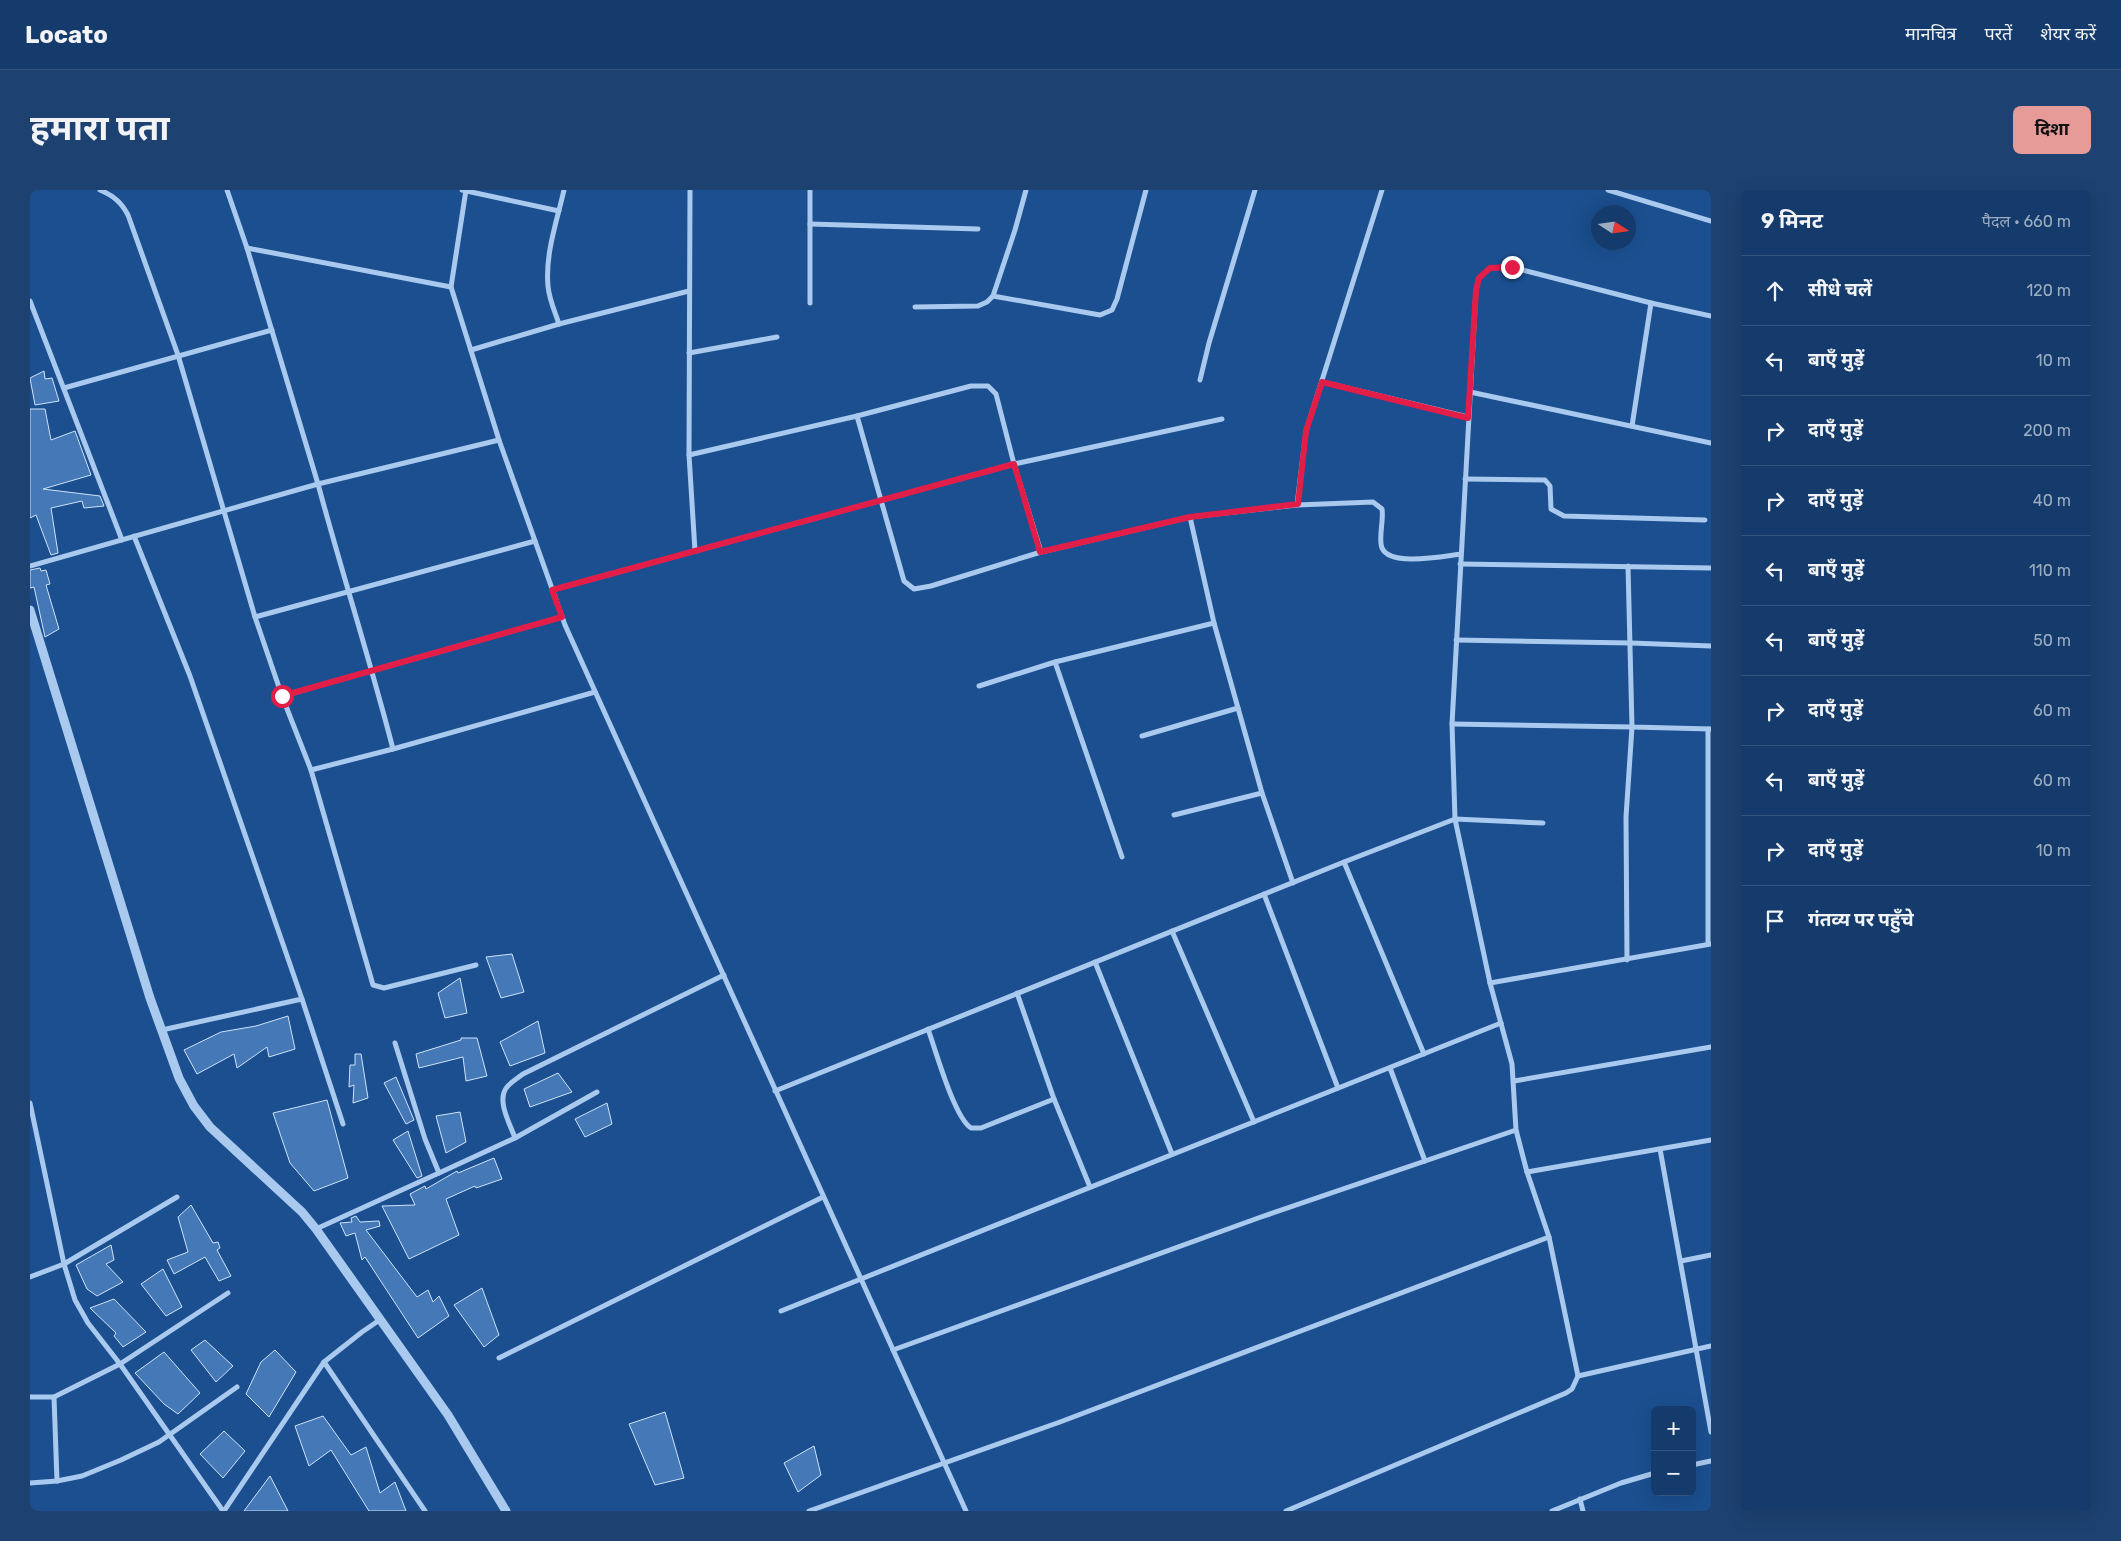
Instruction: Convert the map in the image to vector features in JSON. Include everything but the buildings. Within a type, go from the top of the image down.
[{"type":"street","points":[[100,190],[111,194],[121,202],[128,215],[178,355],[255,617],[282,696],[311,770],[373,985],[384,988],[476,965]]},
{"type":"street","points":[[227,190],[247,248],[318,484],[393,750]]},
{"type":"street","points":[[559,211],[465,190],[451,287],[499,440],[562,617],[966,1511]]},
{"type":"street","points":[[558,324],[548,288],[547,272],[564,190]]},
{"type":"street","points":[[690,190],[689,455],[695,551]]},
{"type":"street","points":[[810,190],[810,303]]},
{"type":"street","points":[[915,307],[978,306],[988,302],[993,296],[1026,190]]},
{"type":"street","points":[[993,296],[1095,315],[1107,314],[1112,310],[1117,299],[1146,190]]},
{"type":"street","points":[[1200,380],[1209,343],[1255,190]]},
{"type":"street","points":[[1298,504],[1306,431],[1382,190]]},
{"type":"street","points":[[1608,190],[1711,221]]},
{"type":"street","points":[[810,224],[978,230]]},
{"type":"street","points":[[247,248],[451,287]]},
{"type":"street","points":[[1286,1511],[1566,1393],[1572,1389],[1578,1376],[1549,1237],[1516,1130],[1514,1081],[1490,983],[1455,820],[1452,724],[1468,418],[1476,290],[1479,278],[1490,268],[1512,267],[1651,303],[1711,316]]},
{"type":"street","points":[[471,350],[558,324],[689,291]]},
{"type":"street","points":[[30,301],[122,540]]},
{"type":"street","points":[[1632,426],[1651,303]]},
{"type":"street","points":[[64,388],[272,330]]},
{"type":"street","points":[[689,353],[777,337]]},
{"type":"street","points":[[1322,382],[1468,418]]},
{"type":"street","points":[[689,455],[857,416],[971,386],[988,386],[996,394],[1040,552]]},
{"type":"street","points":[[1470,392],[1711,443]]},
{"type":"street","points":[[857,416],[904,581],[914,589],[931,586],[1040,552],[1190,517],[1298,504],[1373,502],[1382,509],[1382,547],[1386,554],[1393,557],[1413,559],[1461,554]]},
{"type":"street","points":[[552,590],[1014,464],[1222,419]]},
{"type":"street","points":[[30,566],[223,513],[318,484],[499,440]]},
{"type":"street","points":[[1465,479],[1545,480],[1550,486],[1550,509],[1564,516],[1705,520]]},
{"type":"street","points":[[1190,517],[1214,623],[1262,793],[1293,883]]},
{"type":"street","points":[[134,536],[190,676],[302,999],[343,1124]]},
{"type":"street","points":[[255,617],[535,541]]},
{"type":"street","points":[[1460,564],[1711,568]]},
{"type":"street","points":[[1627,960],[1626,818],[1632,728],[1628,566]]},
{"type":"street","points":[[30,610],[150,998],[178,1078],[194,1106],[210,1127],[302,1212],[316,1229],[448,1415],[506,1511]]},
{"type":"street","points":[[282,696],[562,617]]},
{"type":"street","points":[[979,686],[1055,662],[1214,623]]},
{"type":"street","points":[[1456,640],[1631,642],[1711,646]]},
{"type":"street","points":[[1055,662],[1122,857]]},
{"type":"street","points":[[311,770],[393,750],[595,692]]},
{"type":"street","points":[[1142,736],[1238,708]]},
{"type":"street","points":[[1452,724],[1709,729],[1710,944],[1490,983]]},
{"type":"street","points":[[1174,815],[1262,793]]},
{"type":"street","points":[[775,1091],[1344,862],[1455,820],[1543,823]]},
{"type":"street","points":[[1344,862],[1424,1054]]},
{"type":"street","points":[[1264,894],[1338,1088]]},
{"type":"street","points":[[1172,931],[1254,1122]]},
{"type":"street","points":[[1095,962],[1172,1154]]},
{"type":"street","points":[[514,1138],[504,1107],[505,1091],[510,1084],[523,1074],[724,976]]},
{"type":"street","points":[[1017,993],[1054,1099],[1090,1187]]},
{"type":"street","points":[[162,1030],[302,999]]},
{"type":"street","points":[[781,1311],[1501,1023]]},
{"type":"street","points":[[928,1029],[954,1101],[965,1123],[971,1128],[981,1128],[1054,1099]]},
{"type":"street","points":[[395,1043],[425,1139],[439,1173]]},
{"type":"street","points":[[1514,1081],[1711,1046]]},
{"type":"street","points":[[1390,1068],[1425,1161]]},
{"type":"street","points":[[316,1229],[514,1138],[598,1092]]},
{"type":"street","points":[[30,1103],[64,1264],[76,1300],[88,1323],[120,1364],[224,1511],[324,1362],[381,1319]]},
{"type":"street","points":[[894,1350],[1261,1217],[1516,1130]]},
{"type":"street","points":[[1528,1172],[1711,1140]]},
{"type":"street","points":[[1660,1149],[1711,1432]]},
{"type":"street","points":[[499,1358],[823,1196]]},
{"type":"street","points":[[30,1277],[64,1264],[177,1197]]},
{"type":"street","points":[[809,1511],[1060,1422],[1549,1237]]},
{"type":"street","points":[[1681,1261],[1711,1255]]},
{"type":"street","points":[[30,1397],[54,1397],[120,1364],[228,1293]]},
{"type":"street","points":[[1578,1376],[1711,1346]]},
{"type":"street","points":[[324,1362],[425,1511]]},
{"type":"street","points":[[30,1483],[82,1476],[121,1460],[159,1442],[237,1387]]},
{"type":"street","points":[[54,1397],[56,1481]]},
{"type":"street","points":[[1696,1464],[1711,1461]]},
{"type":"street","points":[[1552,1511],[1621,1483],[1651,1474]]},
{"type":"street","points":[[1580,1499],[1583,1511]]},
{"type":"route","points":[[282,696],[562,617],[552,590],[1014,464],[1040,552],[1190,517],[1298,504],[1306,431],[1322,382],[1468,418],[1476,290],[1479,278],[1490,268],[1512,267]]}]
